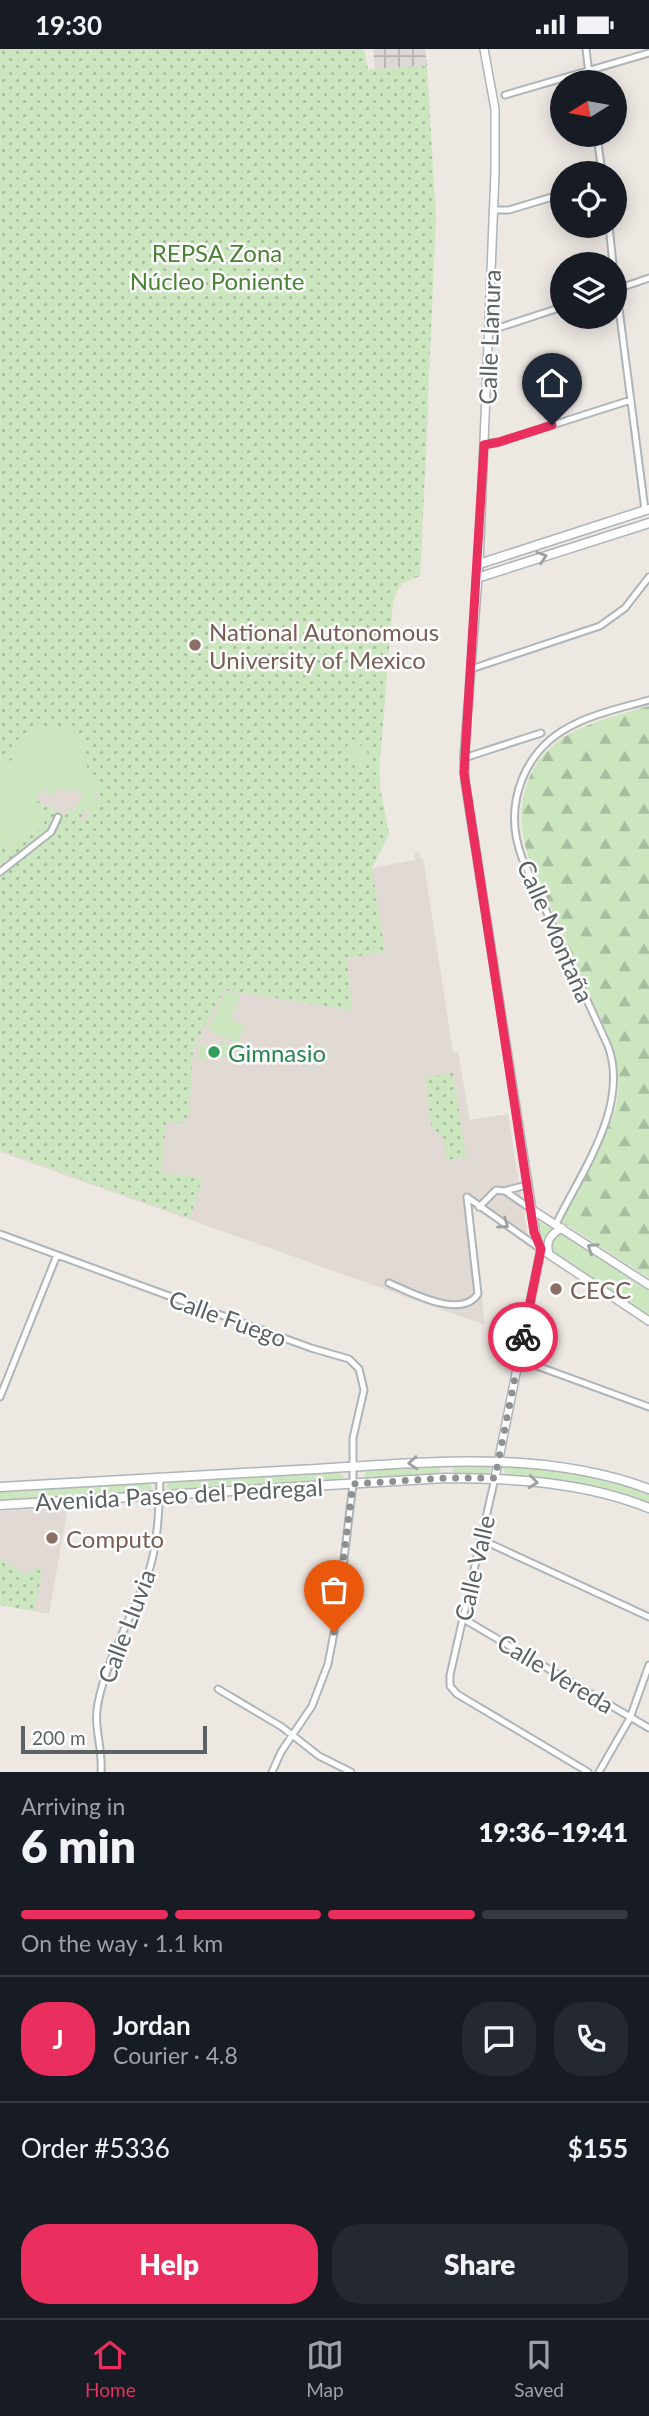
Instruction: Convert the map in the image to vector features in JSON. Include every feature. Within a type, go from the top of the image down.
[{"type":"main road","points":[[478,564],[647,509]]},
{"type":"main road","points":[[477,578],[649,523]]},
{"type":"main road","points":[[585,529],[589,542]]},
{"type":"main road","points":[[504,556],[508,569]]},
{"type":"main road","points":[[445,1461],[445,1478]]},
{"type":"main road","name":"Avenida Paseo del Pedregal","points":[[0,1487],[445,1461],[498,1461],[595,1473],[649,1489]]},
{"type":"main road","name":"Avenida Paseo del Pedregal","points":[[0,1505],[445,1478],[495,1478],[583,1489],[630,1500],[649,1508]]},
{"type":"street","name":"Calle Llanura","points":[[484,49],[496,116],[494,210],[478,564],[464,758],[465,781],[534,1232],[545,1252]]},
{"type":"street","points":[[586,49],[588,70]]},
{"type":"street","points":[[591,70],[649,53]]},
{"type":"street","points":[[505,95],[550,82]]},
{"type":"street","points":[[494,210],[509,210],[550,198]]},
{"type":"street","points":[[627,285],[649,278]]},
{"type":"street","points":[[489,331],[550,311]]},
{"type":"street","points":[[621,329],[647,509]]},
{"type":"street","points":[[484,445],[631,400]]},
{"type":"street","points":[[471,669],[600,626],[631,603],[649,577]]},
{"type":"street","name":"Calle Montaña","points":[[559,1226],[604,1127],[613,1098],[614,1075],[608,1046],[520,851],[514,823],[517,793],[532,759],[551,738],[584,719],[649,701]]},
{"type":"street","points":[[464,758],[541,733]]},
{"type":"street","points":[[0,872],[51,832],[58,817]]},
{"type":"street","points":[[505,1191],[527,1185]]},
{"type":"street","points":[[479,1207],[496,1189],[505,1191],[649,1285]]},
{"type":"street","points":[[388,1283],[451,1305],[469,1303],[475,1299],[478,1294],[467,1197],[649,1321]]},
{"type":"street","points":[[545,1252],[550,1237],[559,1226]]},
{"type":"street","name":"Calle Fuego","points":[[0,1234],[311,1348],[349,1359],[359,1369],[364,1390],[354,1430],[353,1484],[337,1617],[328,1664],[317,1697],[272,1772]]},
{"type":"street","name":"Calle Valle","points":[[545,1252],[518,1359],[495,1478],[449,1679],[452,1689],[588,1772]]},
{"type":"street","points":[[0,1397],[57,1255]]},
{"type":"street","points":[[518,1359],[649,1407]]},
{"type":"street","name":"Calle Lluvia","points":[[101,1772],[95,1720],[99,1700],[118,1644],[148,1572],[155,1544],[160,1479]]},
{"type":"street","points":[[480,1539],[649,1617]]},
{"type":"street","name":"Calle Vereda","points":[[462,1618],[649,1728]]},
{"type":"street","points":[[599,1772],[630,1718],[649,1665]]},
{"type":"street","points":[[218,1689],[293,1735],[319,1756],[351,1772]]},
{"type":"shaded area","name":"National Autonomous University of Mexico","points":[[0,49],[364,49],[368,70],[427,66],[428,418],[420,576],[403,583],[395,593],[393,601],[379,771],[389,834],[372,868],[415,860],[415,853],[419,852],[420,858],[423,858],[453,1052],[458,1052],[470,1120],[508,1114],[528,1238],[478,1203],[471,1213],[485,1325],[0,1152]]},
{"type":"shaded area","points":[[373,49],[425,49],[427,66],[375,69]]},
{"type":"shaded area","points":[[68,1507],[49,1614],[0,1605],[0,1511]]},
{"type":"green space","name":"REPSA Zona Núcleo Poniente","points":[[0,49],[364,49],[368,70],[427,66],[436,218],[420,576],[403,583],[393,601],[379,771],[389,834],[372,868],[385,952],[347,958],[352,1010],[224,990],[193,1048],[189,1118],[183,1118],[183,1123],[166,1122],[161,1173],[202,1178],[190,1218],[0,1150],[0,841],[12,846],[41,829],[42,812],[36,800],[65,816],[69,808],[79,814],[83,813],[80,820],[84,823],[89,813],[93,814],[95,811],[97,795],[95,780],[85,762],[82,745],[32,730],[19,738],[13,759],[0,767]]},
{"type":"green space","points":[[649,706],[649,1278],[561,1221],[613,1116],[618,1075],[612,1044],[528,856],[522,815],[529,778],[538,762],[551,748],[586,726]]},
{"type":"green space","points":[[52,726],[70,731],[82,745],[87,768],[97,784],[97,806],[93,814],[85,811],[80,814],[74,811],[83,794],[71,787],[68,792],[58,787],[54,795],[42,789],[36,800],[43,815],[41,829],[15,844],[5,845],[0,841],[0,767],[13,759],[19,738],[32,730]]},
{"type":"green space","points":[[355,739],[370,756],[361,764],[346,747]]},
{"type":"green space","points":[[225,992],[240,994],[231,1019],[245,1026],[237,1043],[208,1030]]},
{"type":"green space","name":"Gimnasio","points":[[230,1043],[231,1057],[199,1060],[198,1046]]},
{"type":"green space","points":[[453,1073],[466,1157],[447,1160],[443,1136],[432,1129],[425,1077]]},
{"type":"green space","points":[[548,1223],[552,1228],[541,1243],[536,1224]]},
{"type":"green space","points":[[560,1230],[649,1290],[649,1317],[549,1249],[550,1242]]},
{"type":"green space","points":[[454,1465],[488,1465],[491,1470],[488,1475],[455,1475],[452,1471]]},
{"type":"green space","points":[[506,1465],[614,1482],[649,1492],[649,1503],[561,1482],[506,1475],[503,1469]]},
{"type":"green space","points":[[438,1466],[441,1470],[438,1475],[367,1479],[364,1475],[367,1471]]},
{"type":"green space","points":[[339,1472],[344,1476],[340,1482],[169,1491],[166,1487],[168,1482]]},
{"type":"green space","points":[[149,1483],[152,1487],[150,1492],[0,1501],[0,1491]]},
{"type":"green space","points":[[0,1559],[26,1574],[40,1566],[42,1574],[34,1611],[0,1605]]},
{"type":"way so far","points":[[334,1632],[353,1484],[445,1478],[495,1478],[523,1337]]},
{"type":"place","name":"National Autonomous University of Mexico","points":[[195,645]]},
{"type":"place","name":"Gimnasio","points":[[214,1052]]},
{"type":"place","name":"CECC","points":[[556,1289]]},
{"type":"place","name":"Computo","points":[[52,1538]]},
{"type":"route","points":[[523,1337],[541,1249],[534,1232],[464,773],[484,445],[552,425]]}]
